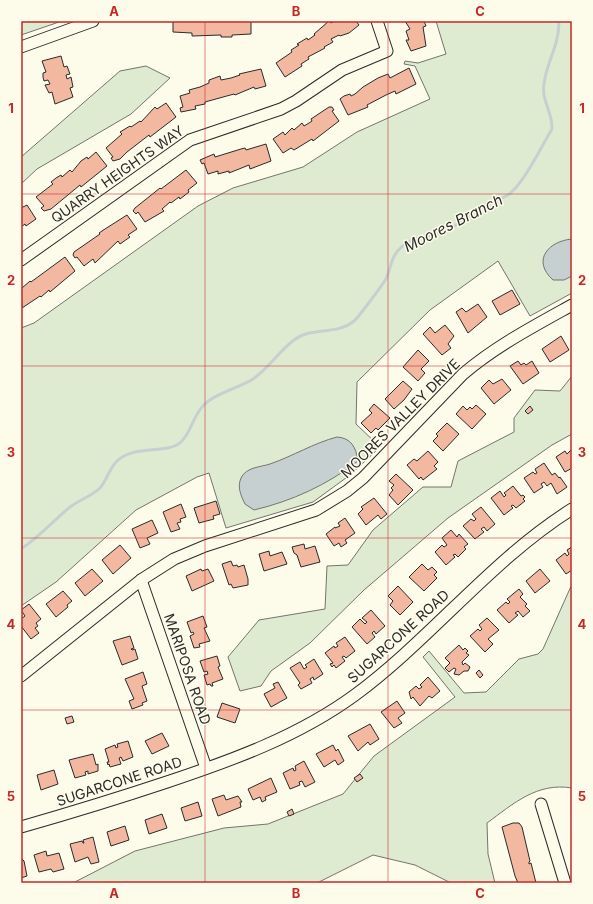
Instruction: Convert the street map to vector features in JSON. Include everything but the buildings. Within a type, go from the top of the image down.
[{"type":"street","points":[[21,47],[93,21]]},
{"type":"street","name":"QUARRY HEIGHTS WAY","points":[[21,260],[190,140],[281,109],[296,101],[342,70],[387,51],[378,21]]},
{"type":"street","name":"MOORES VALLEY DRIVE","points":[[21,676],[141,580],[174,559],[188,552],[310,512],[342,495],[363,478],[463,374],[508,341],[572,305]]},
{"type":"street","name":"SUGARCONE ROAD","points":[[21,827],[112,800],[206,768],[275,741],[330,712],[386,670],[509,556],[572,509]]},
{"type":"street","name":"MARIPOSA ROAD","points":[[141,580],[206,768]]},
{"type":"street","points":[[541,804],[565,883]]},
{"type":"green space","points":[[21,21],[62,21],[21,35]]},
{"type":"green space","points":[[436,21],[572,21],[572,293],[530,316],[498,261],[430,310],[357,382],[356,424],[378,445],[374,450],[376,451],[350,475],[313,502],[226,528],[209,473],[197,477],[136,510],[56,582],[21,606],[21,328],[34,323],[198,206],[233,188],[303,167],[357,132],[430,99],[415,66],[404,64],[405,61],[418,63],[446,54]]},
{"type":"green space","points":[[146,66],[170,78],[131,114],[37,169],[21,184],[21,157],[120,71]]},
{"type":"green space","points":[[572,376],[572,434],[552,445],[448,518],[364,590],[310,643],[271,671],[261,686],[240,691],[228,657],[259,620],[325,609],[327,566],[348,565],[373,530],[423,487],[451,487],[458,461],[514,432],[514,418],[535,390],[560,391]]},
{"type":"green space","points":[[572,584],[572,788],[559,787],[537,791],[516,802],[487,823],[488,854],[495,883],[451,883],[415,865],[373,855],[317,883],[73,883],[135,851],[224,828],[268,824],[343,794],[374,756],[455,697],[423,657],[429,651],[464,693],[486,692],[519,659],[538,654],[543,649]]},
{"type":"shaded area","points":[[572,239],[572,276],[564,280],[553,280],[543,265],[543,259],[550,248],[556,243]]},
{"type":"shaded area","points":[[337,437],[349,441],[356,451],[358,461],[346,470],[309,491],[282,502],[254,510],[245,504],[239,488],[243,474],[254,468],[279,461]]},
{"type":"waterway","name":"Moores Branch","points":[[21,549],[70,507],[100,488],[114,464],[124,456],[141,451],[175,446],[181,442],[187,434],[200,410],[207,402],[259,375],[294,340],[308,333],[332,330],[347,326],[354,321],[386,279],[395,255],[407,243],[417,238],[448,230],[474,211],[506,196],[512,191],[525,176],[552,129],[551,117],[544,96],[544,84],[557,38],[559,21]]}]
